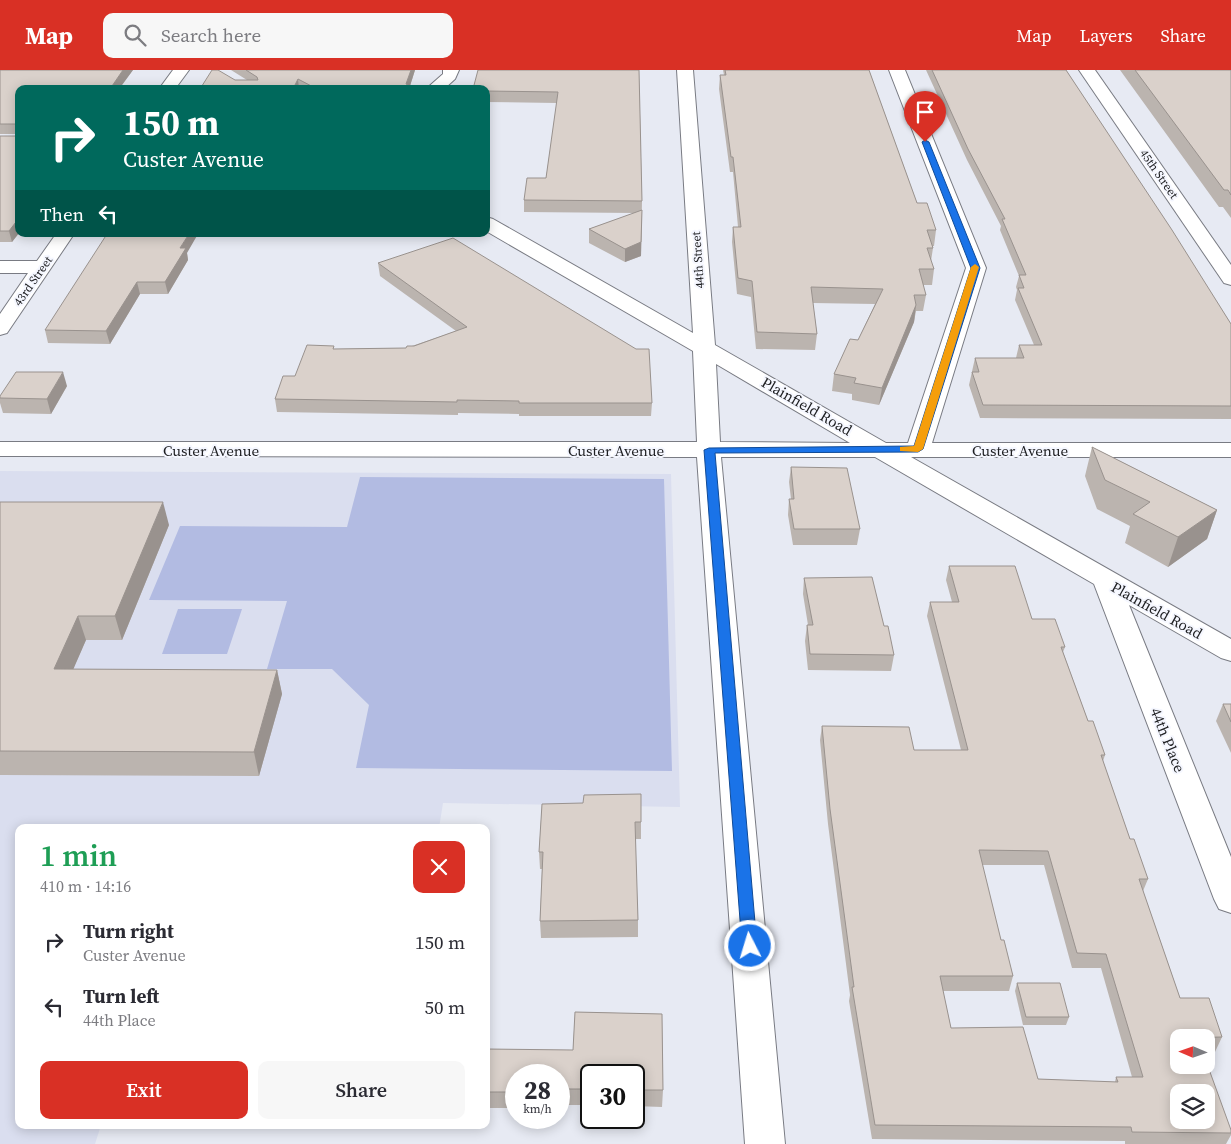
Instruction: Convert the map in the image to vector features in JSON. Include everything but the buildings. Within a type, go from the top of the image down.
[{"type":"street","points":[[170,85],[181,70]]},
{"type":"street","points":[[439,85],[450,76],[451,70]]},
{"type":"street","name":"44th Street","points":[[684,70],[704,348],[709,450],[765,1144]]},
{"type":"street","points":[[897,70],[976,268],[918,449]]},
{"type":"street","name":"45th Street","points":[[1087,70],[1213,238],[1231,279]]},
{"type":"street","name":"Plainfield Road","points":[[490,225],[1231,651]]},
{"type":"street","name":"43rd Street","points":[[0,328],[63,237]]},
{"type":"street","points":[[0,267],[42,267]]},
{"type":"street","name":"Custer Avenue","points":[[0,449],[1231,450]]},
{"type":"street","name":"44th Place","points":[[1106,580],[1231,899]]},
{"type":"shaded area","points":[[0,471],[671,474],[680,807],[443,803],[440,824],[15,824],[15,1129],[100,1129],[95,1144],[0,1144]]},
{"type":"shaded area","points":[[360,477],[664,479],[672,771],[356,768],[369,705],[332,669],[267,669],[287,601],[149,600],[180,526],[347,527]]},
{"type":"shaded area","points":[[178,609],[242,609],[227,654],[162,654]]},
{"type":"slow traffic","points":[[903,449],[918,449],[975,267]]},
{"type":"route","points":[[750,946],[709,450],[918,449],[976,268],[925,142]]}]
